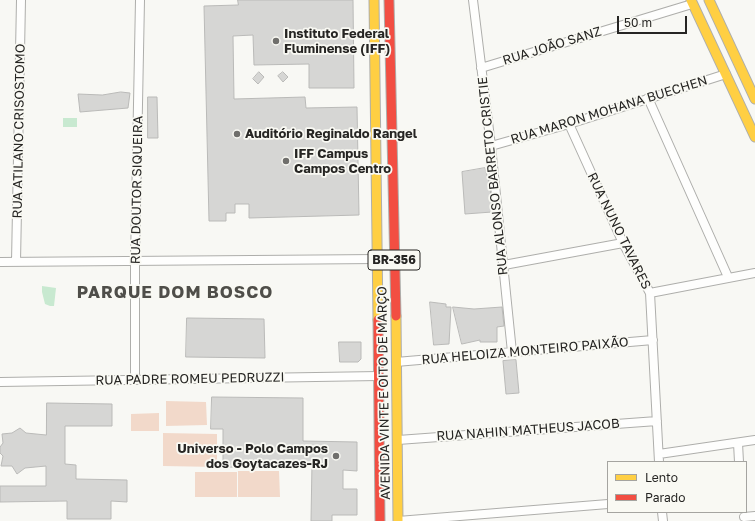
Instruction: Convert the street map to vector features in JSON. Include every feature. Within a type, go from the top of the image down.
[{"type":"main road","name":"AVENIDA VINTE E OITO DE MARÇO","points":[[374,0],[380,521]]},
{"type":"main road","name":"AVENIDA VINTE E OITO DE MARÇO","points":[[388,0],[398,440],[398,521]]},
{"type":"main road","points":[[709,0],[755,99]]},
{"type":"main road","points":[[691,2],[755,137]]},
{"type":"main road","points":[[746,117],[755,131]]},
{"type":"main road","points":[[378,275],[383,281],[383,356],[386,362],[396,362]]},
{"type":"main road","points":[[379,376],[385,377],[391,382],[393,448],[398,459]]},
{"type":"street","name":"RUA ATILANO CRISOSTOMO","points":[[16,262],[21,0]]},
{"type":"street","name":"RUA DOUTOR SIQUEIRA","points":[[136,380],[135,260],[140,0]]},
{"type":"street","name":"RUA ALONSO BARRETO CRISTIE","points":[[473,0],[491,146],[512,352]]},
{"type":"street","name":"RUA JOÃO SANZ","points":[[481,68],[691,2]]},
{"type":"street","name":"RUA MARON MOHANA BUECHEN","points":[[491,146],[569,124],[726,74]]},
{"type":"street","points":[[648,98],[728,277]]},
{"type":"street","name":"RUA NUNO TAVARES","points":[[569,124],[623,243],[650,293],[659,458]]},
{"type":"street","points":[[504,265],[623,243]]},
{"type":"street","points":[[0,262],[378,259]]},
{"type":"street","points":[[650,293],[755,273]]},
{"type":"street","name":"RUA HELOIZA MONTEIRO PAIXÃO","points":[[396,362],[653,340]]},
{"type":"street","name":"RUA PADRE ROMEU PEDRUZZI","points":[[0,382],[379,376]]},
{"type":"street","name":"RUA NAHIN MATHEUS JACOB","points":[[398,440],[657,421]]},
{"type":"street","points":[[659,458],[755,440]]},
{"type":"street","points":[[738,443],[740,461]]},
{"type":"street","points":[[398,521],[607,504]]},
{"type":"street","points":[[744,517],[755,516]]},
{"type":"shaded area","points":[[63,118],[77,118],[77,127],[63,127]]},
{"type":"shaded area","points":[[42,286],[56,288],[54,306],[45,304]]},
{"type":"shaded area","points":[[166,401],[206,402],[207,425],[166,426]]},
{"type":"shaded area","points":[[159,413],[159,431],[131,431],[131,414]]},
{"type":"shaded area","points":[[163,433],[217,434],[217,467],[163,466]]},
{"type":"shaded area","points":[[238,471],[279,471],[280,497],[238,497]]},
{"type":"shaded area","points":[[195,472],[237,472],[237,497],[195,497]]},
{"type":"building","name":"IFF Campus Campos Centro","points":[[238,0],[353,0],[354,88],[309,88],[309,64],[254,65],[253,35],[233,36],[234,99],[305,97],[306,108],[357,107],[359,215],[249,218],[249,204],[235,204],[235,213],[226,213],[226,221],[209,221],[204,6],[238,5]]},
{"type":"building","points":[[259,72],[264,77],[258,84],[253,79]]},
{"type":"building","points":[[283,72],[288,77],[283,82],[278,76]]},
{"type":"building","points":[[121,92],[130,93],[128,108],[80,112],[78,94],[102,95]]},
{"type":"building","points":[[148,97],[157,97],[158,138],[148,138]]},
{"type":"building","points":[[485,168],[490,186],[492,212],[465,214],[462,172]]},
{"type":"building","points":[[430,302],[446,304],[446,307],[451,307],[449,344],[434,345]]},
{"type":"building","points":[[453,307],[474,309],[502,307],[504,326],[497,327],[497,342],[480,342],[480,340],[462,344]]},
{"type":"building","points":[[187,318],[264,319],[265,358],[186,357]]},
{"type":"building","points":[[339,342],[361,342],[361,359],[358,362],[340,362]]},
{"type":"building","points":[[516,360],[519,393],[506,394],[503,361]]},
{"type":"building","points":[[212,397],[303,398],[303,441],[357,442],[357,471],[343,470],[343,489],[357,489],[357,515],[332,515],[332,521],[311,521],[312,463],[294,463],[294,468],[223,467],[223,429],[211,429]]},
{"type":"building","points":[[47,403],[112,404],[112,426],[65,426],[65,464],[76,465],[76,479],[127,480],[127,502],[111,501],[111,519],[67,519],[67,501],[0,502],[0,486],[46,486],[46,466],[25,468],[17,474],[12,466],[1,466],[3,456],[0,453],[0,447],[3,443],[2,434],[12,433],[20,428],[26,433],[46,435]]},
{"type":"traffic: slow","points":[[374,0],[378,320]]},
{"type":"traffic: slow","points":[[691,0],[755,137]]},
{"type":"traffic: slow","points":[[709,0],[755,99]]},
{"type":"traffic: slow","points":[[396,316],[398,521]]},
{"type":"traffic: jam","points":[[389,0],[396,316]]},
{"type":"traffic: jam","points":[[378,320],[380,521]]},
{"type":"place","name":"Instituto Federal Fluminense (IFF)","points":[[276,41]]},
{"type":"place","name":"Auditório Reginaldo Rangel","points":[[237,134]]},
{"type":"place","name":"IFF Campus Campos Centro","points":[[286,161]]},
{"type":"place","name":"Universo - Polo Campos dos Goytacazes-RJ","points":[[336,456]]},
{"type":"district","name":"PARQUE DOM BOSCO","points":[[175,293]]}]
